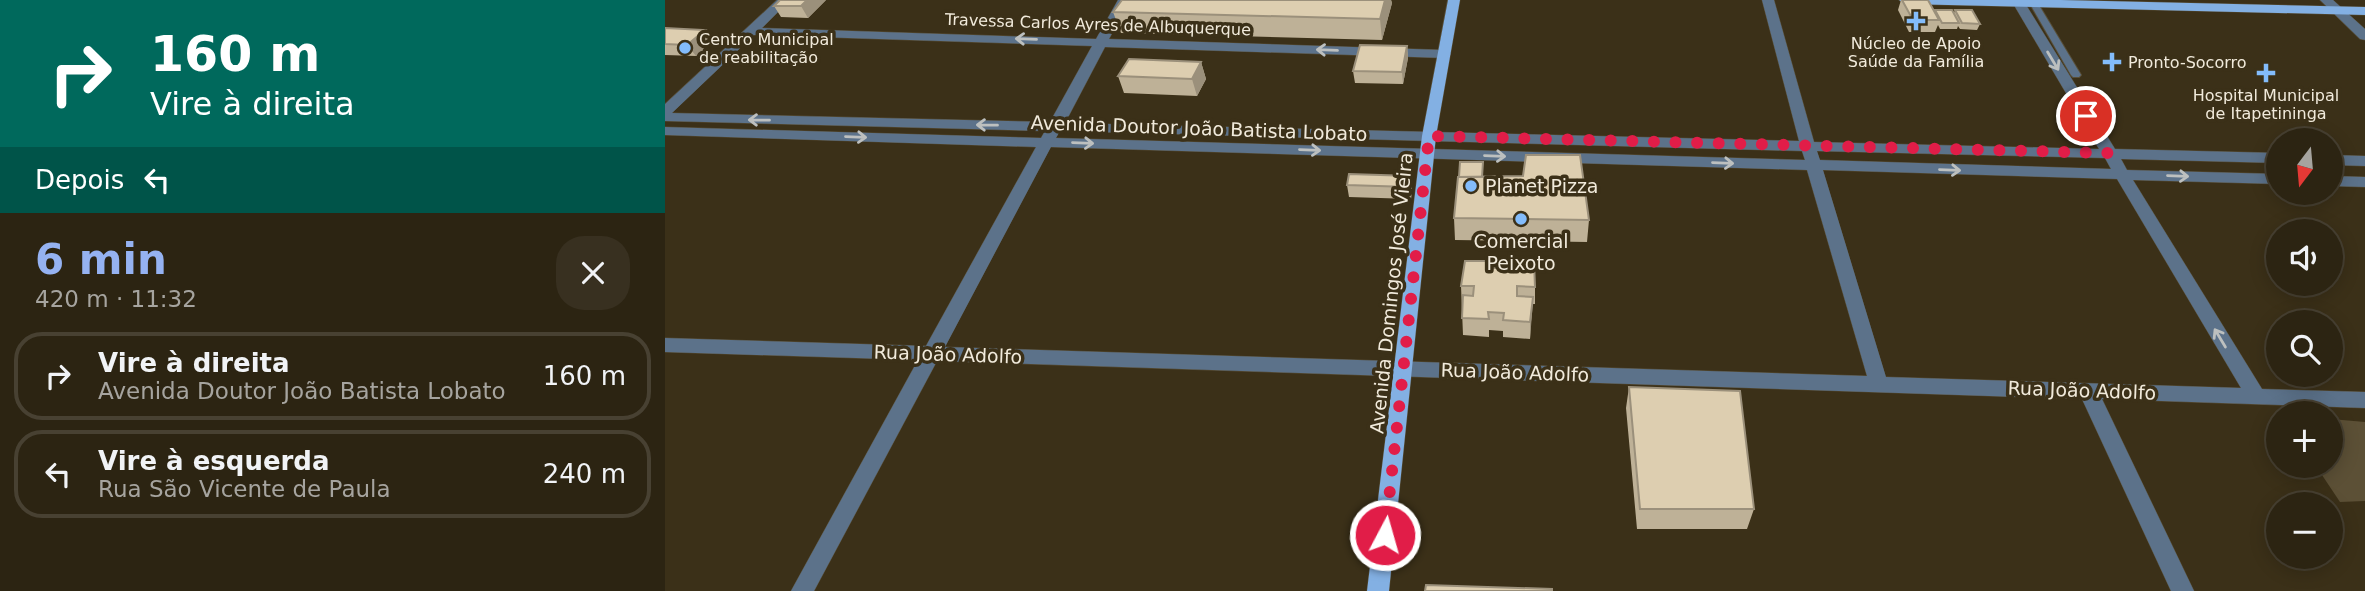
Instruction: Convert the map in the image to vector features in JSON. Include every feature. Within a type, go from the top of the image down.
[{"type":"main road","name":"Avenida Domingos José Vieira","points":[[1378,591],[1428,145],[1454,0]]},
{"type":"main road","points":[[1905,0],[2365,10]]},
{"type":"street","points":[[665,115],[785,0]]},
{"type":"street","points":[[802,591],[1125,0]]},
{"type":"street","points":[[1769,0],[1808,146],[1879,384]]},
{"type":"street","points":[[2326,0],[2365,36]]},
{"type":"street","points":[[2027,2],[2108,153],[2256,396]]},
{"type":"street","name":"Travessa Carlos Ayres de Albuquerque","points":[[751,31],[1444,54]]},
{"type":"street","name":"Avenida Doutor João Batista Lobato","points":[[665,115],[1051,134],[1428,145],[1814,166],[2266,179]]},
{"type":"street","name":"Avenida Doutor João Batista Lobato","points":[[665,131],[1051,134]]},
{"type":"street","name":"Avenida Doutor João Batista Lobato","points":[[1428,145],[1808,146],[2266,158]]},
{"type":"street","points":[[2343,160],[2365,161]]},
{"type":"street","points":[[2343,181],[2365,182]]},
{"type":"street","name":"Rua João Adolfo","points":[[665,345],[2365,400]]},
{"type":"street","points":[[2088,391],[2183,591]]},
{"type":"lane","points":[[2027,2],[2076,75]]},
{"type":"shaded area","points":[[2343,420],[2365,422],[2365,501],[2343,502],[2343,492],[2333,492],[2324,478],[2343,478]]},
{"type":"building","points":[[780,0],[807,0],[801,6],[774,6]]},
{"type":"building","points":[[1122,0],[1385,0],[1380,19],[1113,12]]},
{"type":"building","points":[[1902,0],[1928,0],[1939,20],[1913,20]]},
{"type":"building","points":[[1935,10],[1952,10],[1959,23],[1942,23]]},
{"type":"building","points":[[1955,10],[1972,10],[1980,24],[1962,23]]},
{"type":"building","points":[[665,28],[705,30],[687,45],[665,44]]},
{"type":"building","points":[[1360,45],[1407,46],[1402,72],[1353,71]]},
{"type":"building","points":[[1129,59],[1201,62],[1192,79],[1118,76]]},
{"type":"building","points":[[1526,155],[1580,155],[1589,220],[1454,218],[1458,177],[1523,176]]},
{"type":"building","points":[[1460,162],[1483,162],[1482,177],[1459,177]]},
{"type":"building","points":[[1349,174],[1411,176],[1409,187],[1347,185]]},
{"type":"building","points":[[1465,261],[1493,261],[1492,268],[1504,268],[1504,261],[1534,262],[1535,287],[1517,286],[1517,296],[1533,297],[1530,322],[1503,320],[1504,313],[1488,312],[1489,319],[1462,318],[1463,295],[1473,296],[1474,286],[1461,286]]},
{"type":"building","points":[[1629,387],[1740,391],[1754,509],[1640,509]]},
{"type":"building","points":[[1426,585],[1552,589],[1552,591],[1425,591]]},
{"type":"place","name":"Núcleo de Apoio Saúde da Família","points":[[1916,21]]},
{"type":"place","name":"Centro Municipal de reabilitação","points":[[685,48]]},
{"type":"place","name":"Pronto-Socorro","points":[[2112,62]]},
{"type":"place","name":"Hospital Municipal de Itapetininga","points":[[2266,73]]},
{"type":"place","name":"Planet Pizza","points":[[1471,186]]},
{"type":"place","name":"Comercial Peixoto","points":[[1521,219]]},
{"type":"route","points":[[1385,535],[1429,136],[2108,153],[2086,116]]}]
